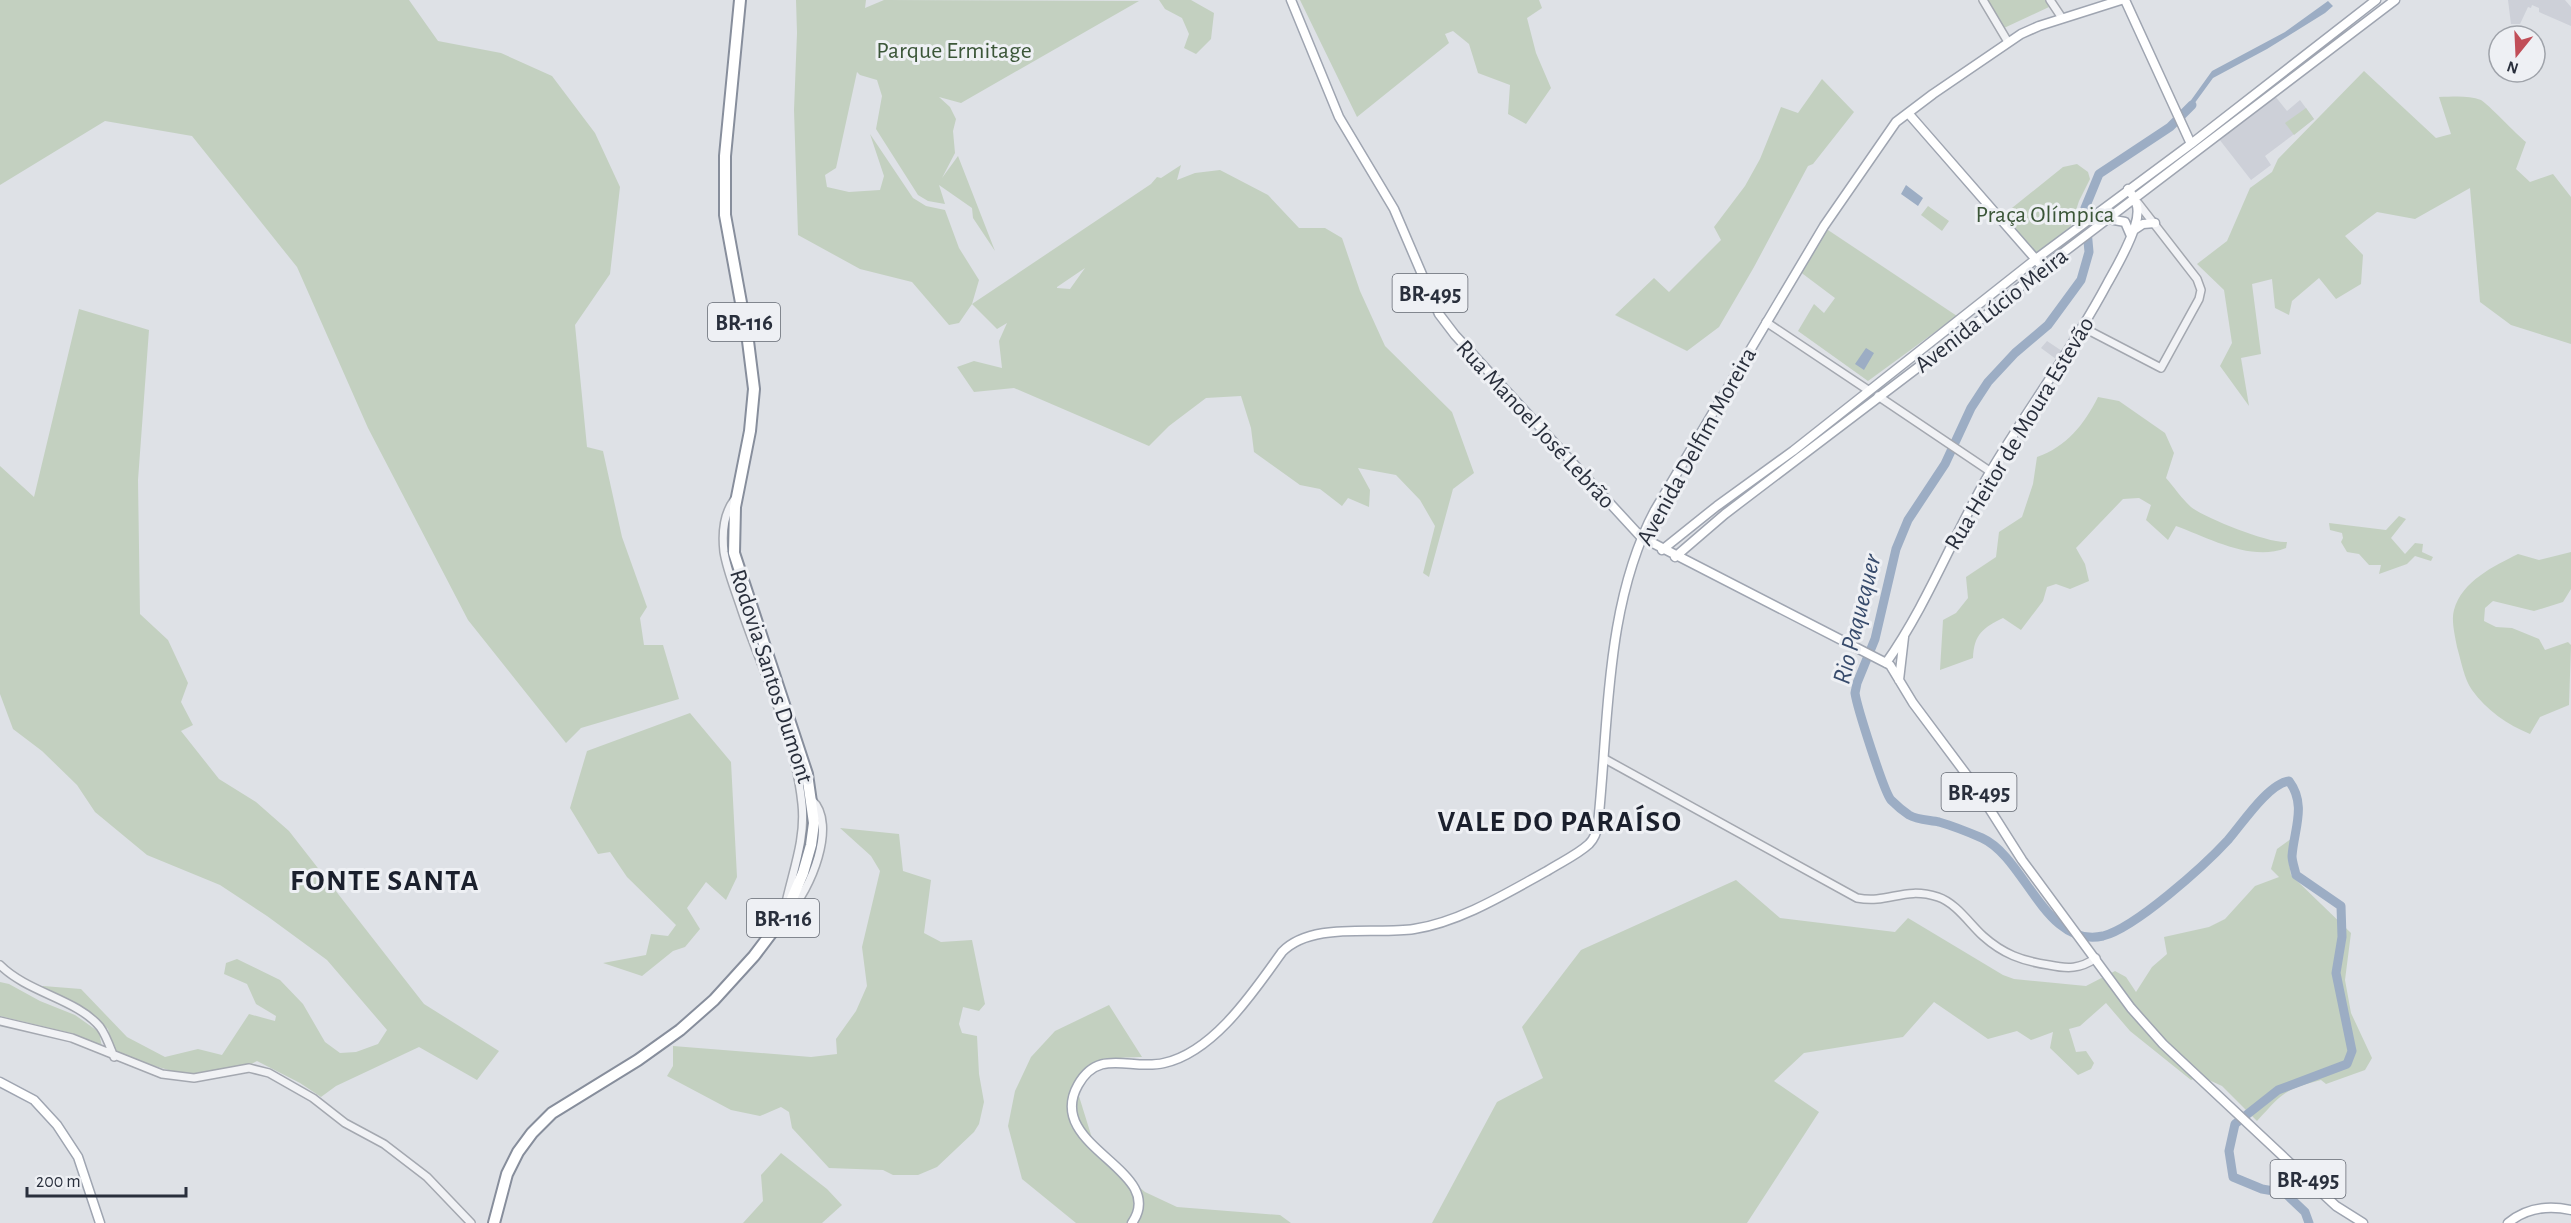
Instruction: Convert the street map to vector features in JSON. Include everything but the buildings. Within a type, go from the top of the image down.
[{"type":"highway","name":"Rodovia Santos Dumont","points":[[494,1223],[507,1174],[518,1152],[540,1125],[552,1113],[638,1060],[697,1016],[754,956],[783,918],[816,843],[819,825],[810,798],[800,752],[736,566],[733,540],[737,495],[750,431],[754,389],[752,365],[725,215],[725,156],[740,0]]},
{"type":"main road","name":"Rua Manoel José Lebrão","points":[[1292,0],[1339,117],[1394,209],[1444,321],[1641,537],[1662,550],[1883,661]]},
{"type":"main road","name":"Avenida Delfim Moreira","points":[[1132,1223],[1138,1215],[1139,1205],[1129,1179],[1083,1137],[1073,1117],[1074,1093],[1087,1072],[1105,1063],[1154,1065],[1167,1063],[1204,1044],[1228,1022],[1282,951],[1294,943],[1348,929],[1408,930],[1440,921],[1484,905],[1572,856],[1589,844],[1596,833],[1615,647],[1631,570],[1641,537],[1766,322],[1845,194],[1896,122],[2008,42],[2038,26],[2123,0]]},
{"type":"main road","points":[[2123,0],[2191,144]]},
{"type":"main road","name":"Avenida Lúcio Meira","points":[[1662,550],[1717,506],[1793,451],[2080,225],[2191,144],[2376,0]]},
{"type":"main road","name":"Avenida Lúcio Meira","points":[[1675,556],[1725,514],[1979,321],[2043,268],[2137,201],[2395,0]]},
{"type":"main road","points":[[1908,113],[2043,268]]},
{"type":"main road","points":[[2128,189],[2137,201]]},
{"type":"main road","name":"Rua Heitor de Moura Estevão","points":[[1883,661],[1904,636],[1991,472],[2084,328],[2133,233],[2137,201]]},
{"type":"main road","points":[[2109,219],[2125,222],[2133,233],[2143,224],[2155,223]]},
{"type":"main road","points":[[1717,506],[1725,514]]},
{"type":"main road","name":"Rua Heitor de Moura Estevão","points":[[1899,681],[1904,636]]},
{"type":"main road","name":"BR-495","points":[[1883,661],[1975,786],[2022,860],[2146,1026],[2336,1206],[2363,1223]]},
{"type":"main road","points":[[0,1082],[34,1100],[57,1125],[78,1156],[100,1223]]},
{"type":"main road","points":[[2508,1223],[2517,1216],[2538,1208],[2556,1207],[2571,1210]]},
{"type":"street","points":[[1983,0],[2008,42]]},
{"type":"street","points":[[2050,0],[2062,18]]},
{"type":"street","points":[[2084,328],[2161,368],[2196,306],[2201,294],[2201,284],[2137,201]]},
{"type":"street","points":[[1766,322],[1868,390]]},
{"type":"street","points":[[1878,396],[1991,472]]},
{"type":"street","points":[[737,495],[726,516],[724,553],[746,624],[792,752],[802,804],[801,837],[783,918]]},
{"type":"street","points":[[1605,759],[1857,898],[1881,900],[1909,892],[1935,896],[1947,902],[1984,937],[2015,958],[2075,969],[2096,958]]},
{"type":"street","points":[[802,825],[819,825]]},
{"type":"street","points":[[783,918],[808,886],[816,843],[801,837]]},
{"type":"street","points":[[0,965],[19,980],[84,1012],[102,1029],[114,1057]]},
{"type":"street","points":[[0,1021],[72,1038],[114,1057],[162,1074],[194,1078],[249,1068],[269,1073],[314,1098],[345,1123],[384,1144],[427,1177],[471,1223]]},
{"type":"shaded area","points":[[2508,0],[2565,0],[2571,7],[2571,26],[2539,12],[2539,8],[2532,5],[2531,8],[2528,7],[2520,24],[2511,24]]},
{"type":"shaded area","points":[[2275,96],[2287,111],[2300,100],[2314,119],[2265,156],[2271,165],[2251,180],[2219,139]]},
{"type":"shaded area","points":[[2047,341],[2062,351],[2056,359],[2041,348]]},
{"type":"green space","points":[[0,0],[409,0],[438,41],[501,53],[552,76],[595,133],[620,187],[610,274],[575,325],[587,447],[603,451],[622,537],[647,607],[640,618],[644,645],[663,645],[679,699],[581,728],[566,743],[468,620],[368,428],[297,267],[192,136],[105,121],[0,185]]},
{"type":"green space","name":"Parque Ermitage","points":[[796,0],[866,0],[865,8],[884,0],[1139,1],[961,103],[939,97],[950,107],[956,119],[953,131],[955,153],[942,178],[958,156],[995,251],[973,218],[972,208],[939,185],[945,204],[928,201],[918,195],[876,129],[882,96],[877,80],[857,72],[836,168],[825,175],[827,187],[849,192],[880,190],[884,176],[870,134],[913,198],[926,206],[945,210],[959,248],[979,280],[972,304],[959,323],[949,325],[912,282],[860,269],[798,235],[794,110]]},
{"type":"green space","points":[[1159,0],[1191,0],[1214,13],[1211,39],[1196,54],[1184,48],[1189,34],[1182,18],[1165,9]]},
{"type":"green space","points":[[1300,0],[1539,0],[1542,8],[1527,18],[1536,53],[1551,88],[1526,124],[1508,114],[1510,85],[1478,73],[1469,44],[1453,31],[1445,34],[1449,43],[1357,117]]},
{"type":"green space","points":[[1987,0],[2045,0],[2049,7],[2004,28]]},
{"type":"green space","points":[[2364,71],[2436,138],[2451,134],[2439,97],[2465,97],[2481,100],[2526,142],[2516,169],[2530,182],[2553,174],[2571,197],[2571,344],[2511,325],[2480,302],[2470,188],[2415,219],[2377,212],[2345,236],[2363,255],[2361,284],[2336,299],[2319,278],[2292,301],[2289,315],[2275,308],[2272,279],[2252,284],[2261,354],[2241,358],[2249,406],[2220,366],[2232,343],[2224,290],[2197,264],[2227,241],[2250,188],[2272,172],[2278,159]]},
{"type":"green space","points":[[1822,79],[1854,112],[1813,164],[1808,166],[1719,327],[1687,351],[1615,315],[1654,278],[1669,292],[1721,240],[1714,227],[1745,186],[1760,159],[1781,107],[1798,113]]},
{"type":"green space","points":[[2306,108],[2314,119],[2294,135],[2285,123]]},
{"type":"green space","name":"Praça Olímpica","points":[[2077,164],[2088,172],[2090,179],[2079,201],[2070,229],[2036,257],[2002,216],[2063,167]]},
{"type":"green space","points":[[1181,165],[1177,180],[1195,173],[1220,170],[1268,195],[1299,228],[1325,228],[1342,238],[1360,291],[1385,346],[1452,412],[1474,473],[1453,489],[1429,577],[1423,573],[1435,526],[1420,500],[1396,475],[1358,468],[1370,490],[1369,507],[1348,498],[1342,506],[1320,489],[1300,485],[1254,452],[1251,428],[1241,396],[1206,398],[1169,426],[1149,446],[1014,388],[974,392],[957,367],[974,361],[1002,368],[999,341],[1007,323],[997,329],[972,304],[1151,184],[1157,177],[1161,178]],"holes":[[[1085,268],[1070,289],[1057,287]]]},
{"type":"green space","points":[[1928,206],[1949,221],[1942,231],[1921,215]]},
{"type":"green space","points":[[1825,228],[1957,316],[1868,381],[1798,331],[1814,304],[1824,313],[1835,298],[1799,271]]},
{"type":"green space","points":[[79,309],[149,330],[138,480],[140,614],[168,640],[188,683],[181,702],[193,725],[181,731],[219,779],[256,802],[289,831],[424,1004],[499,1051],[477,1080],[419,1047],[336,1086],[321,1097],[300,1083],[257,1061],[244,1068],[189,1076],[114,1054],[108,1029],[81,1006],[42,991],[43,986],[81,989],[127,1037],[165,1057],[198,1049],[222,1055],[249,1014],[275,1021],[276,1016],[256,1004],[247,984],[224,974],[226,963],[237,959],[280,980],[303,1004],[325,1042],[340,1053],[356,1052],[378,1044],[387,1030],[327,960],[220,885],[147,855],[95,812],[77,785],[42,751],[13,729],[0,694],[0,466],[34,497]]},
{"type":"green space","points":[[2098,397],[2119,401],[2165,433],[2174,453],[2166,478],[2191,507],[2238,529],[2267,539],[2287,542],[2286,548],[2273,552],[2259,552],[2230,547],[2176,526],[2168,540],[2146,520],[2151,505],[2139,498],[2123,499],[2076,548],[2085,564],[2089,581],[2070,589],[2056,584],[2047,587],[2043,601],[2021,630],[2003,618],[1990,625],[1978,637],[1973,658],[1940,670],[1943,620],[1956,613],[1968,598],[1966,577],[1996,557],[1999,532],[2022,517],[2033,484],[2037,457],[2057,447],[2073,434],[2087,417]]},
{"type":"green space","points":[[2399,516],[2406,519],[2391,538],[2405,554],[2415,543],[2423,544],[2422,552],[2433,557],[2431,561],[2415,556],[2407,564],[2379,574],[2381,565],[2369,565],[2359,554],[2347,552],[2341,542],[2342,533],[2330,530],[2329,523],[2386,530]]},
{"type":"green space","points":[[2571,552],[2571,589],[2563,602],[2534,611],[2493,601],[2485,608],[2484,621],[2496,627],[2512,628],[2539,639],[2545,650],[2568,642],[2571,645],[2569,705],[2540,717],[2530,734],[2491,710],[2469,686],[2457,647],[2453,614],[2464,591],[2489,569],[2518,554],[2539,560]]},
{"type":"green space","points":[[690,713],[731,762],[737,877],[726,900],[706,882],[687,908],[700,929],[685,947],[673,951],[642,976],[603,963],[646,955],[651,934],[668,936],[676,925],[627,877],[610,852],[598,854],[570,808],[587,751]]},
{"type":"green space","points":[[840,828],[899,834],[903,871],[931,880],[924,933],[941,942],[972,940],[985,1004],[979,1011],[963,1007],[959,1024],[962,1033],[977,1036],[979,1074],[984,1102],[979,1124],[974,1132],[937,1167],[918,1175],[893,1175],[883,1170],[829,1168],[792,1128],[789,1112],[781,1107],[760,1116],[731,1110],[667,1076],[673,1066],[673,1046],[811,1057],[837,1054],[836,1039],[856,1011],[867,986],[862,947],[880,871],[871,856]]},
{"type":"green space","points":[[2292,838],[2288,856],[2291,875],[2351,933],[2345,980],[2351,1013],[2372,1058],[2365,1070],[2326,1084],[2321,1080],[2291,1090],[2279,1098],[2257,1121],[2222,1086],[2200,1076],[2191,1080],[2130,1031],[2106,1003],[2080,1026],[2069,1029],[2076,1052],[2086,1051],[2094,1063],[2091,1069],[2078,1075],[2050,1048],[2053,1032],[2031,1040],[2017,1031],[1988,1039],[1934,1002],[1903,1037],[1804,1053],[1774,1081],[1819,1112],[1747,1223],[1432,1223],[1497,1102],[1543,1078],[1522,1027],[1581,950],[1736,880],[1780,918],[1895,932],[1908,918],[2003,975],[2014,979],[2086,986],[2115,971],[2126,977],[2136,992],[2152,967],[2167,954],[2164,937],[2209,927],[2225,919],[2255,886],[2279,877],[2271,869],[2277,849]]},
{"type":"green space","points":[[0,982],[75,1015],[99,1032],[102,1047],[75,1034],[0,1016]]},
{"type":"green space","points":[[1109,1005],[1142,1057],[1118,1058],[1103,1062],[1091,1073],[1078,1093],[1096,1151],[1145,1192],[1177,1207],[1280,1215],[1291,1223],[1076,1223],[1022,1179],[1008,1126],[1015,1091],[1031,1057],[1055,1031]]},
{"type":"green space","points":[[781,1153],[827,1189],[842,1205],[822,1223],[743,1223],[763,1201],[761,1175]]},
{"type":"water","points":[[2328,1],[2333,6],[2325,13],[2267,49],[2213,78],[2186,115],[2184,110],[2212,71],[2285,32]]},
{"type":"water","points":[[1906,185],[1923,198],[1918,206],[1901,194]]},
{"type":"water","points":[[1866,348],[1874,353],[1864,370],[1855,364]]},
{"type":"waterway","name":"Rio Paquequer","points":[[2192,105],[2170,127],[2099,174],[2085,208],[2089,252],[2081,280],[2048,325],[2015,353],[1988,382],[1971,408],[1945,464],[1908,520],[1896,549],[1875,639],[1855,693],[1871,749],[1891,800],[1912,817],[1961,829],[1982,838],[1997,848],[2051,916],[2066,929],[2083,936],[2103,936],[2117,931],[2150,909],[2217,851],[2264,797],[2273,789],[2289,781],[2294,790],[2298,808],[2292,856],[2296,875],[2341,906],[2342,937],[2336,973],[2352,1051],[2347,1064],[2278,1090],[2235,1124],[2229,1151],[2233,1177],[2262,1189],[2285,1193],[2305,1212],[2309,1223]]},
{"type":"district","name":"VALE DO PARAÍSO","points":[[1560,821]]},
{"type":"district","name":"FONTE SANTA","points":[[385,880]]}]
